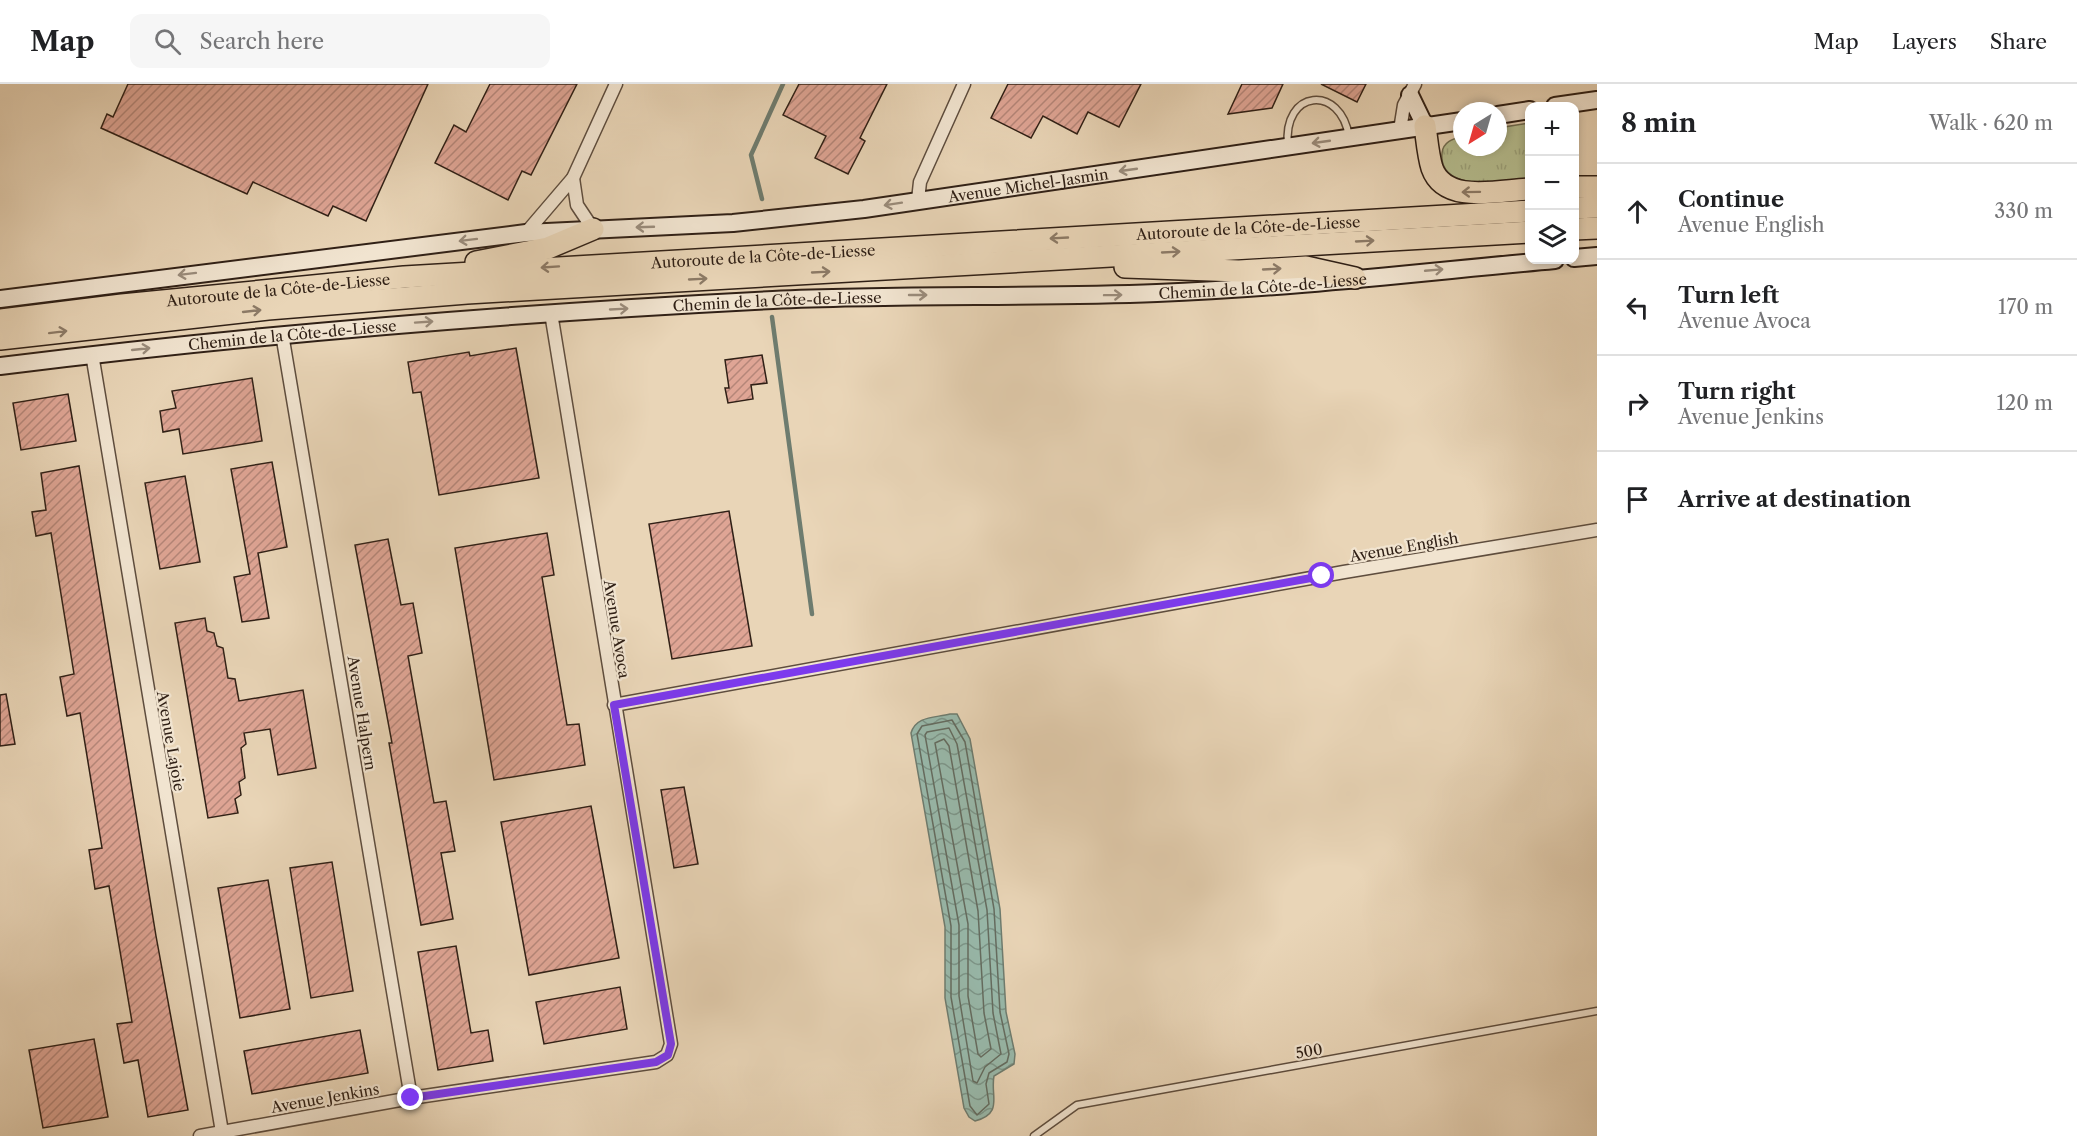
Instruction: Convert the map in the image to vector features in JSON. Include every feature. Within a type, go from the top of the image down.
[{"type":"highway","points":[[1425,126],[1431,167],[1444,185],[1465,192],[1525,189]]},
{"type":"highway","points":[[1579,187],[1597,187]]},
{"type":"highway","points":[[1579,208],[1597,207]]},
{"type":"highway","name":"Autoroute de la Côte-de-Liesse","points":[[0,320],[122,304],[404,277],[1525,211]]},
{"type":"highway","points":[[1579,229],[1597,228]]},
{"type":"highway","points":[[404,277],[548,248],[593,229]]},
{"type":"highway","name":"Autoroute de la Côte-de-Liesse","points":[[0,339],[368,301],[1525,232]]},
{"type":"highway","points":[[986,263],[1239,271],[1306,267],[1355,278]]},
{"type":"main road","points":[[1412,89],[1425,126]]},
{"type":"main road","points":[[1579,103],[1597,100]]},
{"type":"main road","points":[[1507,114],[1525,111]]},
{"type":"main road","name":"Avenue Michel-Jasmin","points":[[593,229],[754,221],[918,200],[1453,122]]},
{"type":"main road","points":[[0,299],[526,233],[593,229]]},
{"type":"main road","points":[[1579,258],[1597,256]]},
{"type":"main road","name":"Chemin de la Côte-de-Liesse","points":[[0,366],[282,334],[552,313],[880,296],[1158,293],[1525,263]]},
{"type":"street","points":[[526,233],[573,178],[616,84]]},
{"type":"street","points":[[918,200],[920,182],[964,84]]},
{"type":"street","points":[[1400,130],[1404,105],[1412,89]]},
{"type":"street","points":[[573,178],[578,206],[593,229]]},
{"type":"street","name":"Avenue Avoca","points":[[552,313],[671,1044],[668,1055]]},
{"type":"street","name":"Avenue Halpern","points":[[282,334],[411,1098]]},
{"type":"street","name":"Avenue Lajoie","points":[[92,354],[222,1132]]},
{"type":"street","name":"Avenue English","points":[[614,705],[1344,572],[1597,530]]},
{"type":"street","name":"Avenue Jenkins","points":[[200,1136],[411,1098],[656,1062],[668,1055]]},
{"type":"lane","points":[[1288,147],[1287,132],[1290,118],[1296,107],[1310,97],[1319,97],[1341,109],[1349,138]]},
{"type":"lane","name":"500","points":[[1034,1136],[1077,1105],[1597,1011]]},
{"type":"green space","points":[[1525,124],[1525,180],[1490,183],[1462,180],[1451,175],[1444,166],[1443,149],[1453,140],[1453,156],[1507,156],[1507,127]]},
{"type":"water","points":[[957,714],[970,739],[1000,909],[1006,1012],[1015,1054],[1014,1064],[994,1076],[993,1109],[984,1118],[975,1121],[969,1117],[964,1108],[945,998],[945,927],[911,733],[913,727],[921,721]]},
{"type":"building","points":[[128,84],[428,84],[366,221],[333,206],[328,216],[253,182],[247,194],[101,128],[107,114],[113,117]]},
{"type":"building","points":[[490,84],[577,84],[531,175],[522,171],[508,200],[435,163],[454,125],[466,132]]},
{"type":"building","points":[[799,84],[887,84],[860,138],[865,141],[848,174],[815,158],[826,136],[783,115]]},
{"type":"building","points":[[1008,84],[1141,84],[1119,127],[1088,112],[1077,134],[1043,116],[1031,138],[991,118]]},
{"type":"building","points":[[1242,84],[1283,84],[1272,108],[1228,114]]},
{"type":"building","points":[[1321,84],[1366,84],[1357,102]]},
{"type":"building","points":[[516,348],[539,478],[439,495],[421,392],[413,393],[408,362],[469,352],[470,356]]},
{"type":"building","points":[[762,355],[767,383],[751,385],[753,399],[728,403],[725,388],[729,388],[725,360]]},
{"type":"building","points":[[252,378],[262,441],[183,454],[179,429],[163,432],[160,411],[176,408],[172,391]]},
{"type":"building","points":[[68,394],[76,441],[21,450],[13,403]]},
{"type":"building","points":[[272,462],[287,547],[258,553],[269,618],[242,622],[234,577],[250,574],[231,469]]},
{"type":"building","points":[[79,466],[156,936],[188,1110],[148,1117],[138,1060],[124,1063],[117,1024],[132,1022],[109,886],[95,889],[89,850],[102,848],[80,713],[67,716],[60,677],[74,674],[51,533],[36,536],[32,512],[46,510],[41,473]]},
{"type":"building","points":[[185,476],[200,562],[160,569],[145,483]]},
{"type":"building","points":[[729,511],[752,646],[672,659],[649,524]]},
{"type":"building","points":[[547,533],[554,575],[542,577],[567,725],[579,724],[585,765],[494,780],[455,548]]},
{"type":"building","points":[[388,539],[401,605],[413,603],[422,653],[408,656],[434,803],[446,801],[455,851],[441,853],[453,919],[421,925],[389,743],[392,743],[355,545]]},
{"type":"building","points":[[205,618],[207,631],[214,633],[217,646],[223,648],[228,678],[235,679],[239,701],[303,690],[316,768],[278,775],[270,729],[244,733],[246,744],[241,748],[245,778],[239,782],[241,795],[235,799],[238,813],[208,818],[175,623]]},
{"type":"building","points":[[6,694],[15,744],[0,746],[0,695]]},
{"type":"building","points":[[684,787],[698,864],[674,868],[661,790]]},
{"type":"building","points":[[591,806],[619,958],[529,975],[501,822]]},
{"type":"building","points":[[332,862],[353,991],[311,998],[290,868]]},
{"type":"building","points":[[268,880],[290,1009],[240,1018],[218,888]]},
{"type":"building","points":[[456,946],[471,1033],[488,1030],[493,1061],[438,1070],[418,952]]},
{"type":"building","points":[[620,987],[627,1029],[544,1044],[536,1002]]},
{"type":"building","points":[[360,1030],[368,1073],[252,1094],[244,1051]]},
{"type":"building","points":[[94,1039],[108,1117],[43,1128],[29,1050]]},
{"type":"waterway","points":[[762,199],[751,155],[783,84]]},
{"type":"waterway","points":[[772,317],[812,614]]},
{"type":"route","points":[[411,1098],[656,1062],[668,1055],[671,1044],[614,705],[1322,576]]}]
